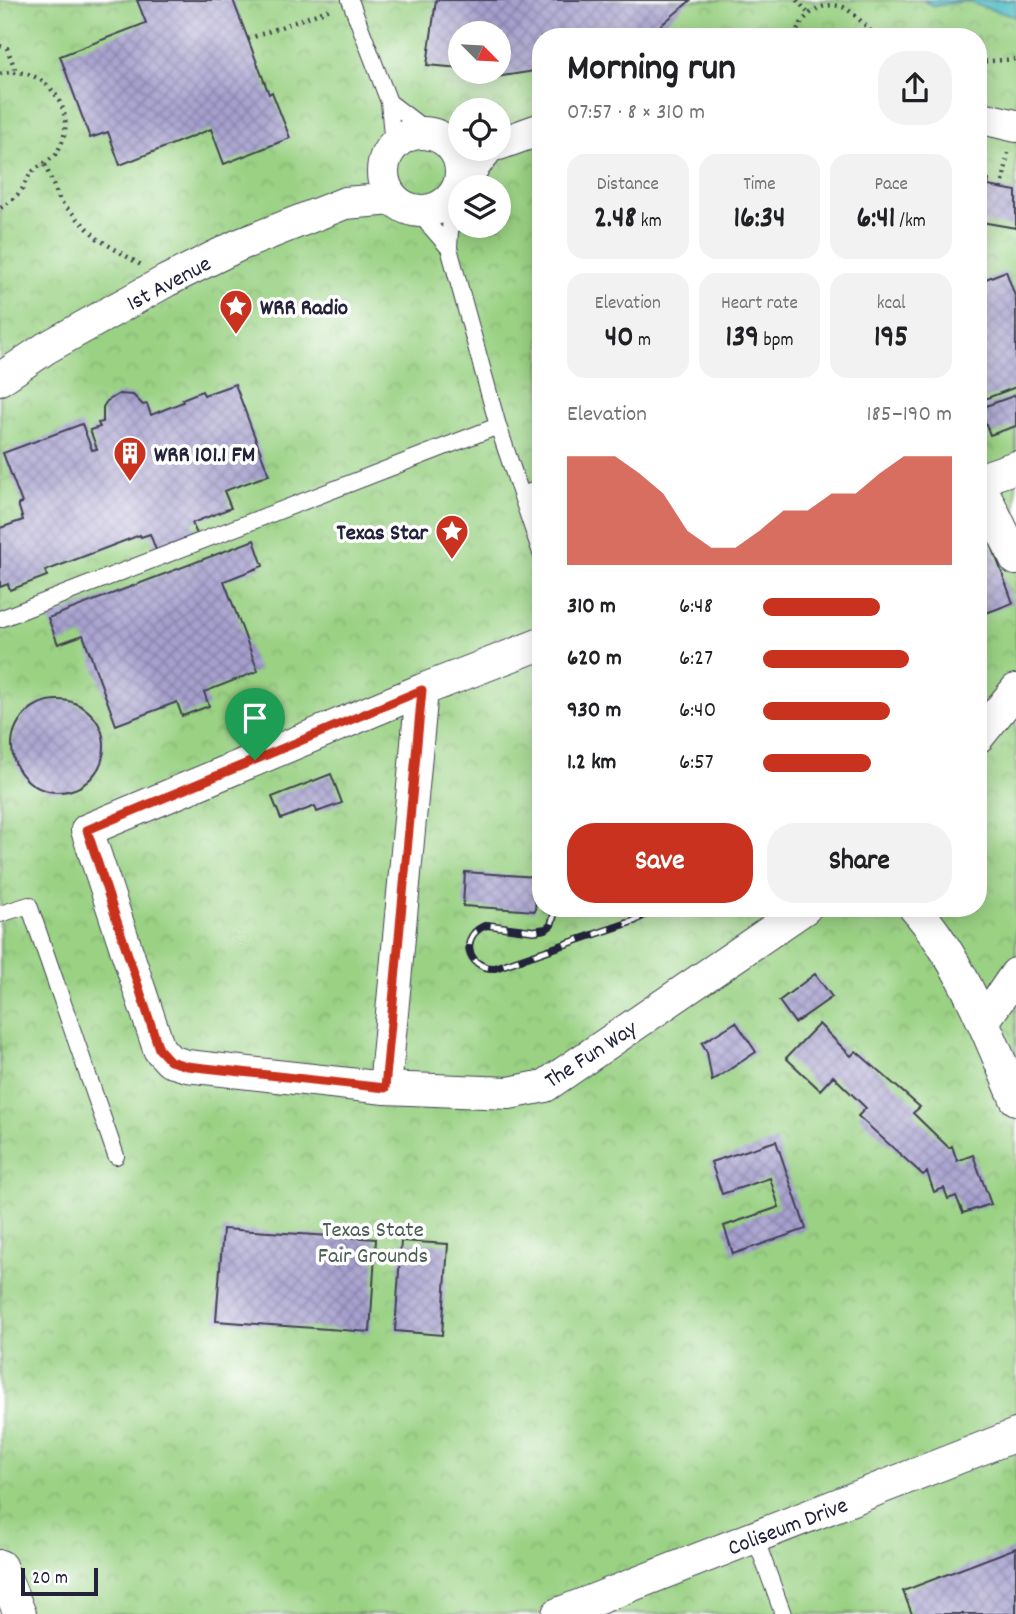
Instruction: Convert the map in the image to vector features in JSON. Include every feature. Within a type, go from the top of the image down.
[{"type":"street","points":[[987,123],[1012,138]]},
{"type":"street","points":[[511,140],[532,132]]},
{"type":"street","points":[[448,199],[430,211],[405,205],[386,188],[382,175],[388,155],[407,136],[445,139],[458,159],[460,175]]},
{"type":"street","name":"1st Avenue","points":[[345,203],[388,155]]},
{"type":"street","points":[[467,175],[478,161]]},
{"type":"street","name":"1st Avenue","points":[[0,379],[46,348],[166,281],[239,245],[345,203],[405,205]]},
{"type":"street","points":[[987,478],[1016,467]]},
{"type":"street","points":[[987,499],[1016,559]]},
{"type":"street","points":[[385,1088],[422,690],[532,647]]},
{"type":"street","name":"The Fun Way","points":[[422,690],[87,830],[159,1049],[170,1061],[187,1066],[385,1088],[509,1093],[545,1086],[792,917]]},
{"type":"street","points":[[987,726],[1016,690]]},
{"type":"street","points":[[921,917],[950,958],[984,1022],[1016,1099]]},
{"type":"street","points":[[984,1022],[1016,974]]},
{"type":"street","name":"Coliseum Drive","points":[[558,1614],[1016,1435]]},
{"type":"street","points":[[0,1566],[20,1614]]},
{"type":"lane","points":[[350,1],[390,102],[388,155]]},
{"type":"lane","points":[[390,102],[445,139]]},
{"type":"lane","points":[[405,205],[449,248]]},
{"type":"lane","points":[[450,238],[449,248],[498,426],[532,526]]},
{"type":"lane","points":[[0,619],[498,426]]},
{"type":"lane","points":[[522,495],[532,491]]},
{"type":"lane","points":[[0,914],[29,905],[117,1156]]},
{"type":"lane","points":[[755,1537],[783,1614]]},
{"type":"path","points":[[797,0],[807,12]]},
{"type":"path","points":[[248,39],[350,1]]},
{"type":"path","points":[[798,28],[807,12],[818,5],[835,2],[867,28]]},
{"type":"path","points":[[0,46],[7,48],[16,72]]},
{"type":"path","points":[[987,61],[1016,59]]},
{"type":"path","points":[[0,74],[16,72],[34,76],[48,84],[58,96],[66,126],[55,155],[45,166],[32,172],[20,192],[0,208]]},
{"type":"path","points":[[1002,189],[1012,138]]},
{"type":"path","points":[[45,166],[61,201],[98,239],[166,281]]},
{"type":"green space","name":"Texas State Fair Grounds","points":[[0,0],[1016,0],[1016,1614],[15,1614],[0,1580]]},
{"type":"water","points":[[922,0],[1016,0],[1016,17],[964,1],[934,6]]},
{"type":"building","points":[[137,0],[233,0],[269,94],[272,92],[290,138],[224,164],[211,129],[120,165],[108,132],[90,138],[60,56],[146,23]]},
{"type":"building","points":[[436,0],[691,0],[658,28],[532,28],[532,71],[511,75],[511,21],[448,21],[448,67],[427,65]]},
{"type":"building","points":[[987,180],[988,186],[1016,191],[1016,228],[987,223]]},
{"type":"building","points":[[1006,271],[1016,299],[1016,387],[987,398],[987,278]]},
{"type":"building","name":"WRR 101.1 FM","points":[[235,384],[269,475],[224,491],[231,508],[192,523],[197,534],[156,550],[150,534],[140,535],[45,571],[47,576],[10,590],[8,584],[0,587],[0,528],[23,520],[18,504],[22,503],[3,453],[82,424],[92,450],[97,449],[90,430],[100,427],[98,423],[103,422],[103,407],[107,401],[119,394],[133,395],[143,405],[147,404],[151,415],[202,391],[204,395]]},
{"type":"building","points":[[1016,395],[1016,426],[990,435],[987,427],[987,405]]},
{"type":"building","points":[[987,535],[1013,603],[987,613]]},
{"type":"building","points":[[254,540],[263,566],[224,581],[258,671],[204,692],[209,706],[182,716],[177,702],[116,725],[83,635],[58,644],[48,618]]},
{"type":"building","points":[[49,700],[67,700],[84,707],[97,720],[104,737],[104,755],[97,772],[84,785],[67,792],[49,792],[32,785],[19,772],[12,755],[12,737],[19,720],[32,707]]},
{"type":"building","points":[[331,774],[342,803],[317,812],[315,806],[281,819],[272,797]]},
{"type":"building","points":[[465,872],[532,877],[532,911],[463,906]]},
{"type":"building","points":[[815,974],[832,997],[795,1023],[779,1001]]},
{"type":"building","points":[[736,1022],[756,1052],[712,1081],[707,1052],[702,1043]]},
{"type":"building","points":[[819,1024],[851,1056],[856,1051],[920,1107],[913,1113],[949,1148],[952,1146],[957,1161],[973,1155],[991,1204],[963,1213],[956,1196],[948,1199],[944,1188],[934,1192],[927,1172],[923,1175],[858,1116],[866,1108],[833,1076],[820,1090],[786,1058]]},
{"type":"building","points":[[776,1141],[806,1229],[733,1254],[724,1226],[779,1207],[770,1178],[722,1194],[711,1162]]},
{"type":"building","points":[[223,1229],[376,1239],[370,1332],[216,1321]]},
{"type":"building","points":[[401,1241],[448,1244],[442,1335],[395,1331]]},
{"type":"building","points":[[1016,1548],[1016,1614],[912,1614],[903,1591]]},
{"type":"railway","points":[[553,917],[551,925],[546,929],[534,931],[487,925],[478,929],[470,943],[472,957],[485,967],[495,968],[641,917]]},
{"type":"place","name":"WRR Radio","points":[[236,336]]},
{"type":"place","name":"WRR 101.1 FM","points":[[130,483]]},
{"type":"place","name":"Texas Star","points":[[452,561]]},
{"type":"route","points":[[422,690],[385,1088],[187,1066],[170,1061],[159,1049],[87,830],[255,760],[422,690]]}]
